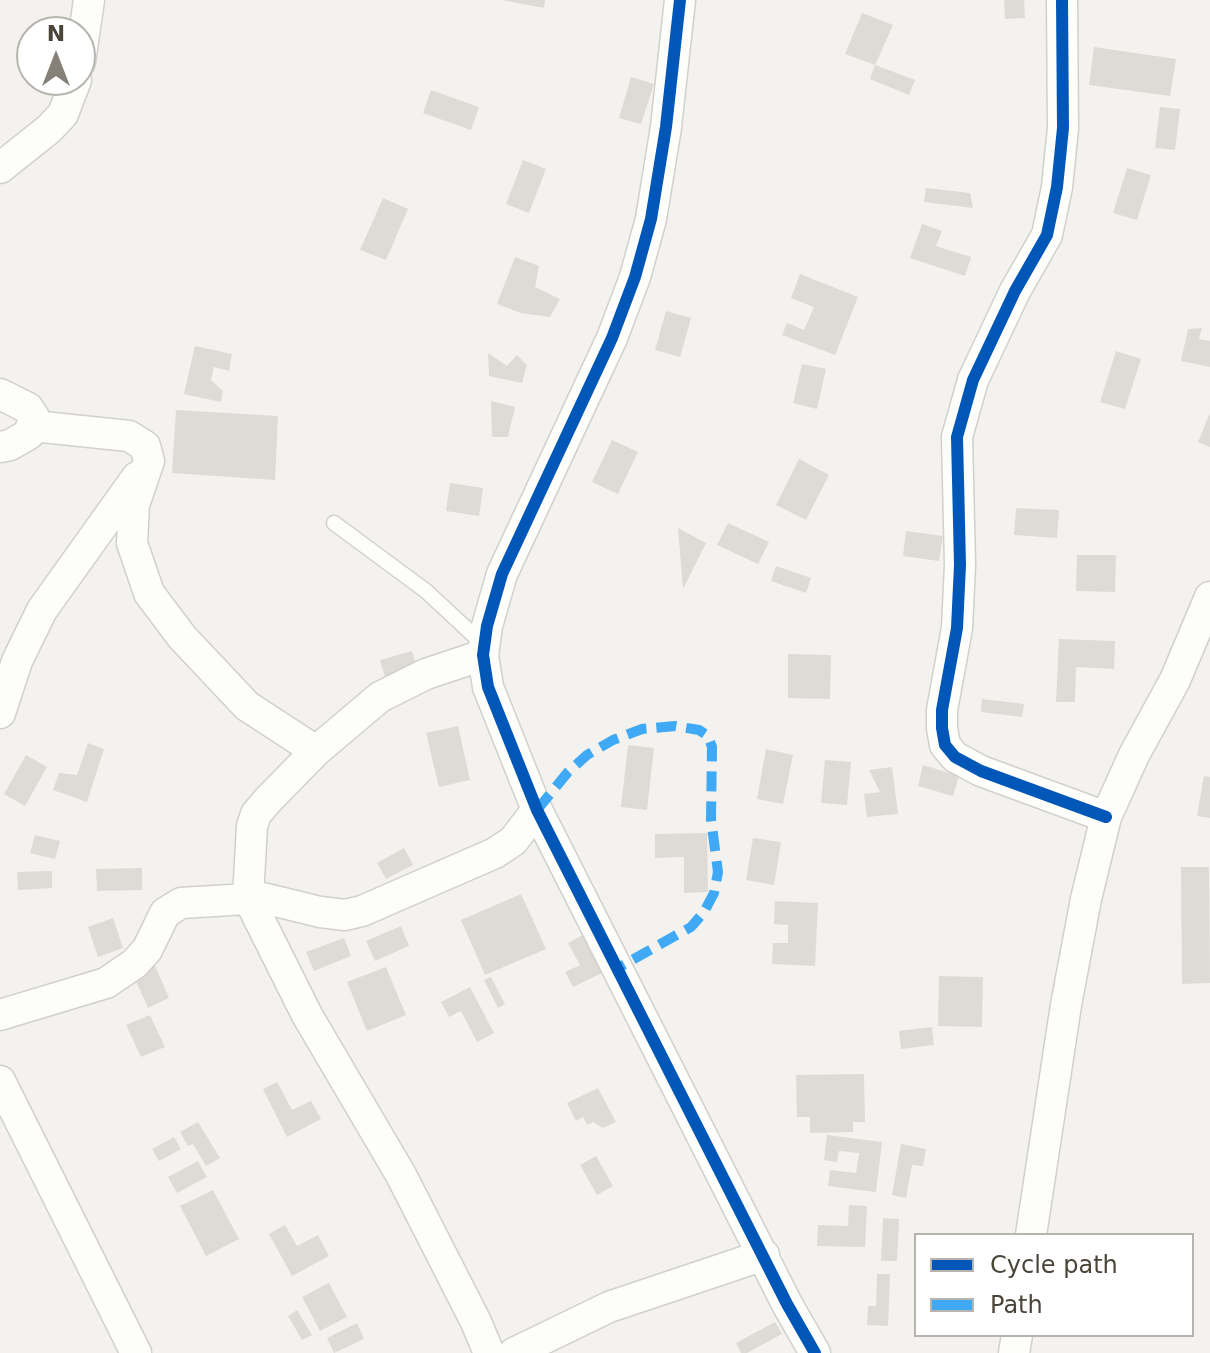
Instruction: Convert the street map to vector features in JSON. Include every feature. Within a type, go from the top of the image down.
[{"type":"street","points":[[680,0],[666,127],[651,219],[635,277],[612,338],[502,574],[483,650],[488,687],[537,810],[787,1304],[815,1353]]},
{"type":"street","points":[[1062,0],[1063,128],[1057,187],[1047,235],[1015,291],[973,380],[957,437],[960,565],[957,628],[942,710],[942,728],[945,745],[955,757],[981,771],[1106,817]]},
{"type":"street","points":[[0,168],[49,129],[63,114],[70,96]]},
{"type":"street","points":[[0,394],[28,408],[34,417],[29,434],[0,447]]},
{"type":"street","points":[[33,426],[129,436],[145,446],[149,461],[134,505],[132,543],[149,593],[182,637],[247,706],[316,751]]},
{"type":"street","points":[[0,713],[17,661],[42,610],[149,461]]},
{"type":"street","points":[[1031,1233],[1066,1005],[1086,899],[1106,817],[1134,755],[1175,680],[1210,597]]},
{"type":"street","points":[[483,650],[380,697],[316,751],[256,814],[249,846],[248,897],[307,1015],[401,1175],[489,1353]]},
{"type":"street","points":[[0,1015],[106,983],[147,950],[155,930],[171,907],[181,903],[248,897],[279,901],[320,912],[345,915],[362,911],[495,853],[513,841],[537,810]]},
{"type":"street","points":[[0,1081],[136,1353]]},
{"type":"street","points":[[514,1353],[609,1307],[764,1255]]},
{"type":"lane","points":[[334,523],[426,591],[483,650]]},
{"type":"building","points":[[502,0],[545,0],[544,8]]},
{"type":"building","points":[[1004,0],[1024,0],[1025,18],[1005,19]]},
{"type":"building","points":[[862,13],[893,25],[875,65],[845,54]]},
{"type":"building","points":[[1094,47],[1176,59],[1170,96],[1089,85]]},
{"type":"building","points":[[875,65],[915,80],[909,95],[870,79]]},
{"type":"building","points":[[631,77],[654,84],[641,124],[619,118]]},
{"type":"building","points":[[431,90],[479,107],[471,130],[423,113]]},
{"type":"building","points":[[1160,107],[1180,109],[1175,150],[1155,148]]},
{"type":"building","points":[[523,160],[546,169],[529,213],[506,204]]},
{"type":"building","points":[[1127,168],[1151,175],[1137,220],[1113,213]]},
{"type":"building","points":[[926,188],[970,193],[973,208],[924,202]]},
{"type":"building","points":[[383,198],[408,209],[386,260],[360,250]]},
{"type":"building","points":[[922,224],[942,231],[936,246],[971,257],[965,276],[910,258]]},
{"type":"building","points":[[515,257],[539,266],[535,287],[560,299],[550,317],[521,313],[497,304]]},
{"type":"building","points":[[800,274],[858,297],[835,355],[782,335],[787,323],[804,330],[814,307],[791,298]]},
{"type":"building","points":[[666,311],[691,318],[680,357],[655,350]]},
{"type":"building","points":[[1202,328],[1199,339],[1210,341],[1210,367],[1181,361],[1188,329]]},
{"type":"building","points":[[195,346],[232,354],[229,371],[214,367],[211,380],[223,391],[221,402],[184,394]]},
{"type":"building","points":[[1116,351],[1141,359],[1125,409],[1100,402]]},
{"type":"building","points":[[488,353],[507,366],[517,355],[527,365],[522,383],[489,376]]},
{"type":"building","points":[[802,364],[826,369],[817,409],[793,403]]},
{"type":"building","points":[[491,401],[515,407],[508,437],[492,437]]},
{"type":"building","points":[[176,410],[278,416],[275,480],[172,473]]},
{"type":"building","points":[[1210,413],[1210,447],[1198,442]]},
{"type":"building","points":[[612,440],[638,452],[618,494],[592,482]]},
{"type":"building","points":[[799,459],[829,475],[806,520],[776,505]]},
{"type":"building","points":[[450,483],[483,488],[479,516],[446,511]]},
{"type":"building","points":[[1016,508],[1059,510],[1057,538],[1014,535]]},
{"type":"building","points":[[728,523],[769,542],[758,564],[717,545]]},
{"type":"building","points":[[678,528],[706,543],[683,589]]},
{"type":"building","points":[[906,531],[943,536],[939,561],[903,556]]},
{"type":"building","points":[[1077,555],[1116,555],[1115,592],[1076,591]]},
{"type":"building","points":[[776,566],[811,578],[806,593],[771,581]]},
{"type":"building","points":[[1059,639],[1115,641],[1114,669],[1076,667],[1075,702],[1056,702]]},
{"type":"building","points":[[412,651],[417,668],[385,677],[380,660]]},
{"type":"building","points":[[788,654],[831,655],[830,699],[788,698]]},
{"type":"building","points":[[982,699],[1024,704],[1022,717],[981,712]]},
{"type":"building","points":[[458,726],[470,780],[439,787],[426,733]]},
{"type":"building","points":[[88,743],[104,749],[87,802],[53,790],[59,773],[77,775]]},
{"type":"building","points":[[628,745],[654,748],[647,810],[621,807]]},
{"type":"building","points":[[766,749],[793,755],[783,804],[757,799]]},
{"type":"building","points":[[26,755],[47,767],[25,806],[4,794]]},
{"type":"building","points":[[825,760],[851,762],[847,805],[821,803]]},
{"type":"building","points":[[923,765],[959,776],[953,796],[918,786]]},
{"type":"building","points":[[892,767],[898,814],[867,817],[864,794],[880,792],[869,770]]},
{"type":"building","points":[[1204,776],[1210,777],[1210,818],[1197,816]]},
{"type":"building","points":[[707,833],[708,892],[684,893],[684,857],[655,858],[655,834]]},
{"type":"building","points":[[35,835],[60,841],[55,859],[30,853]]},
{"type":"building","points":[[753,838],[781,842],[774,885],[746,880]]},
{"type":"building","points":[[404,848],[413,865],[386,879],[377,863]]},
{"type":"building","points":[[1181,867],[1209,867],[1210,983],[1182,984]]},
{"type":"building","points":[[142,868],[142,890],[97,891],[96,869]]},
{"type":"building","points":[[52,871],[52,888],[18,890],[17,872]]},
{"type":"building","points":[[521,894],[546,949],[485,975],[461,920]]},
{"type":"building","points":[[775,901],[818,903],[815,966],[772,964],[773,943],[788,943],[788,925],[774,924]]},
{"type":"building","points":[[113,918],[123,948],[98,957],[88,927]]},
{"type":"building","points":[[401,926],[409,946],[375,961],[366,941]]},
{"type":"building","points":[[585,934],[604,972],[573,987],[565,972],[580,965],[568,943]]},
{"type":"building","points":[[344,938],[351,956],[314,971],[306,952]]},
{"type":"building","points":[[153,961],[169,998],[148,1008],[131,970]]},
{"type":"building","points":[[386,967],[406,1015],[367,1031],[347,982]]},
{"type":"building","points":[[939,976],[983,977],[982,1027],[938,1026]]},
{"type":"building","points":[[491,977],[505,1004],[498,1008],[484,980]]},
{"type":"building","points":[[470,987],[494,1033],[477,1042],[461,1011],[449,1017],[441,1002]]},
{"type":"building","points":[[150,1015],[165,1047],[141,1057],[126,1025]]},
{"type":"building","points":[[932,1027],[934,1045],[901,1049],[899,1031]]},
{"type":"building","points":[[864,1074],[865,1122],[853,1122],[853,1132],[810,1133],[810,1117],[797,1117],[796,1075]]},
{"type":"building","points":[[277,1082],[292,1110],[311,1101],[321,1119],[287,1137],[263,1089]]},
{"type":"building","points":[[598,1088],[616,1122],[603,1128],[593,1122],[587,1125],[583,1117],[576,1121],[567,1103]]},
{"type":"building","points":[[198,1122],[220,1158],[206,1166],[193,1144],[188,1146],[180,1132]]},
{"type":"building","points":[[827,1135],[882,1142],[876,1192],[828,1186],[830,1170],[856,1173],[859,1153],[839,1151],[837,1162],[824,1160]]},
{"type":"building","points":[[174,1137],[181,1149],[159,1161],[152,1149]]},
{"type":"building","points":[[901,1144],[926,1149],[923,1166],[912,1165],[906,1198],[892,1195]]},
{"type":"building","points":[[596,1156],[613,1186],[597,1195],[580,1165]]},
{"type":"building","points":[[198,1161],[207,1177],[177,1193],[168,1177]]},
{"type":"building","points":[[213,1190],[239,1239],[206,1256],[180,1206]]},
{"type":"building","points":[[849,1205],[867,1206],[865,1247],[817,1246],[818,1225],[848,1226]]},
{"type":"building","points":[[883,1218],[899,1219],[897,1261],[881,1261]]},
{"type":"building","points":[[285,1225],[297,1246],[318,1235],[329,1256],[292,1276],[269,1234]]},
{"type":"building","points":[[877,1274],[890,1274],[888,1326],[867,1325],[868,1306],[876,1306]]},
{"type":"building","points":[[329,1283],[347,1317],[320,1331],[302,1297]]},
{"type":"building","points":[[297,1310],[312,1335],[302,1340],[288,1316]]},
{"type":"building","points":[[775,1322],[782,1334],[747,1353],[741,1353],[736,1343]]},
{"type":"building","points":[[357,1323],[364,1339],[334,1353],[327,1338]]},
{"type":"marked path","points":[[537,810],[568,772],[587,755],[613,740],[642,729],[675,726],[699,730],[708,736],[712,747],[711,819],[718,872],[714,893],[691,927],[616,969]]},
{"type":"cycle path","points":[[680,0],[666,127],[651,219],[635,277],[612,338],[502,574],[487,626],[483,655],[488,687],[537,810],[787,1304],[815,1353]]},
{"type":"cycle path","points":[[1062,0],[1063,128],[1057,187],[1047,235],[1015,291],[973,380],[957,437],[960,565],[957,628],[942,710],[942,728],[945,745],[955,757],[981,771],[1106,817]]}]
